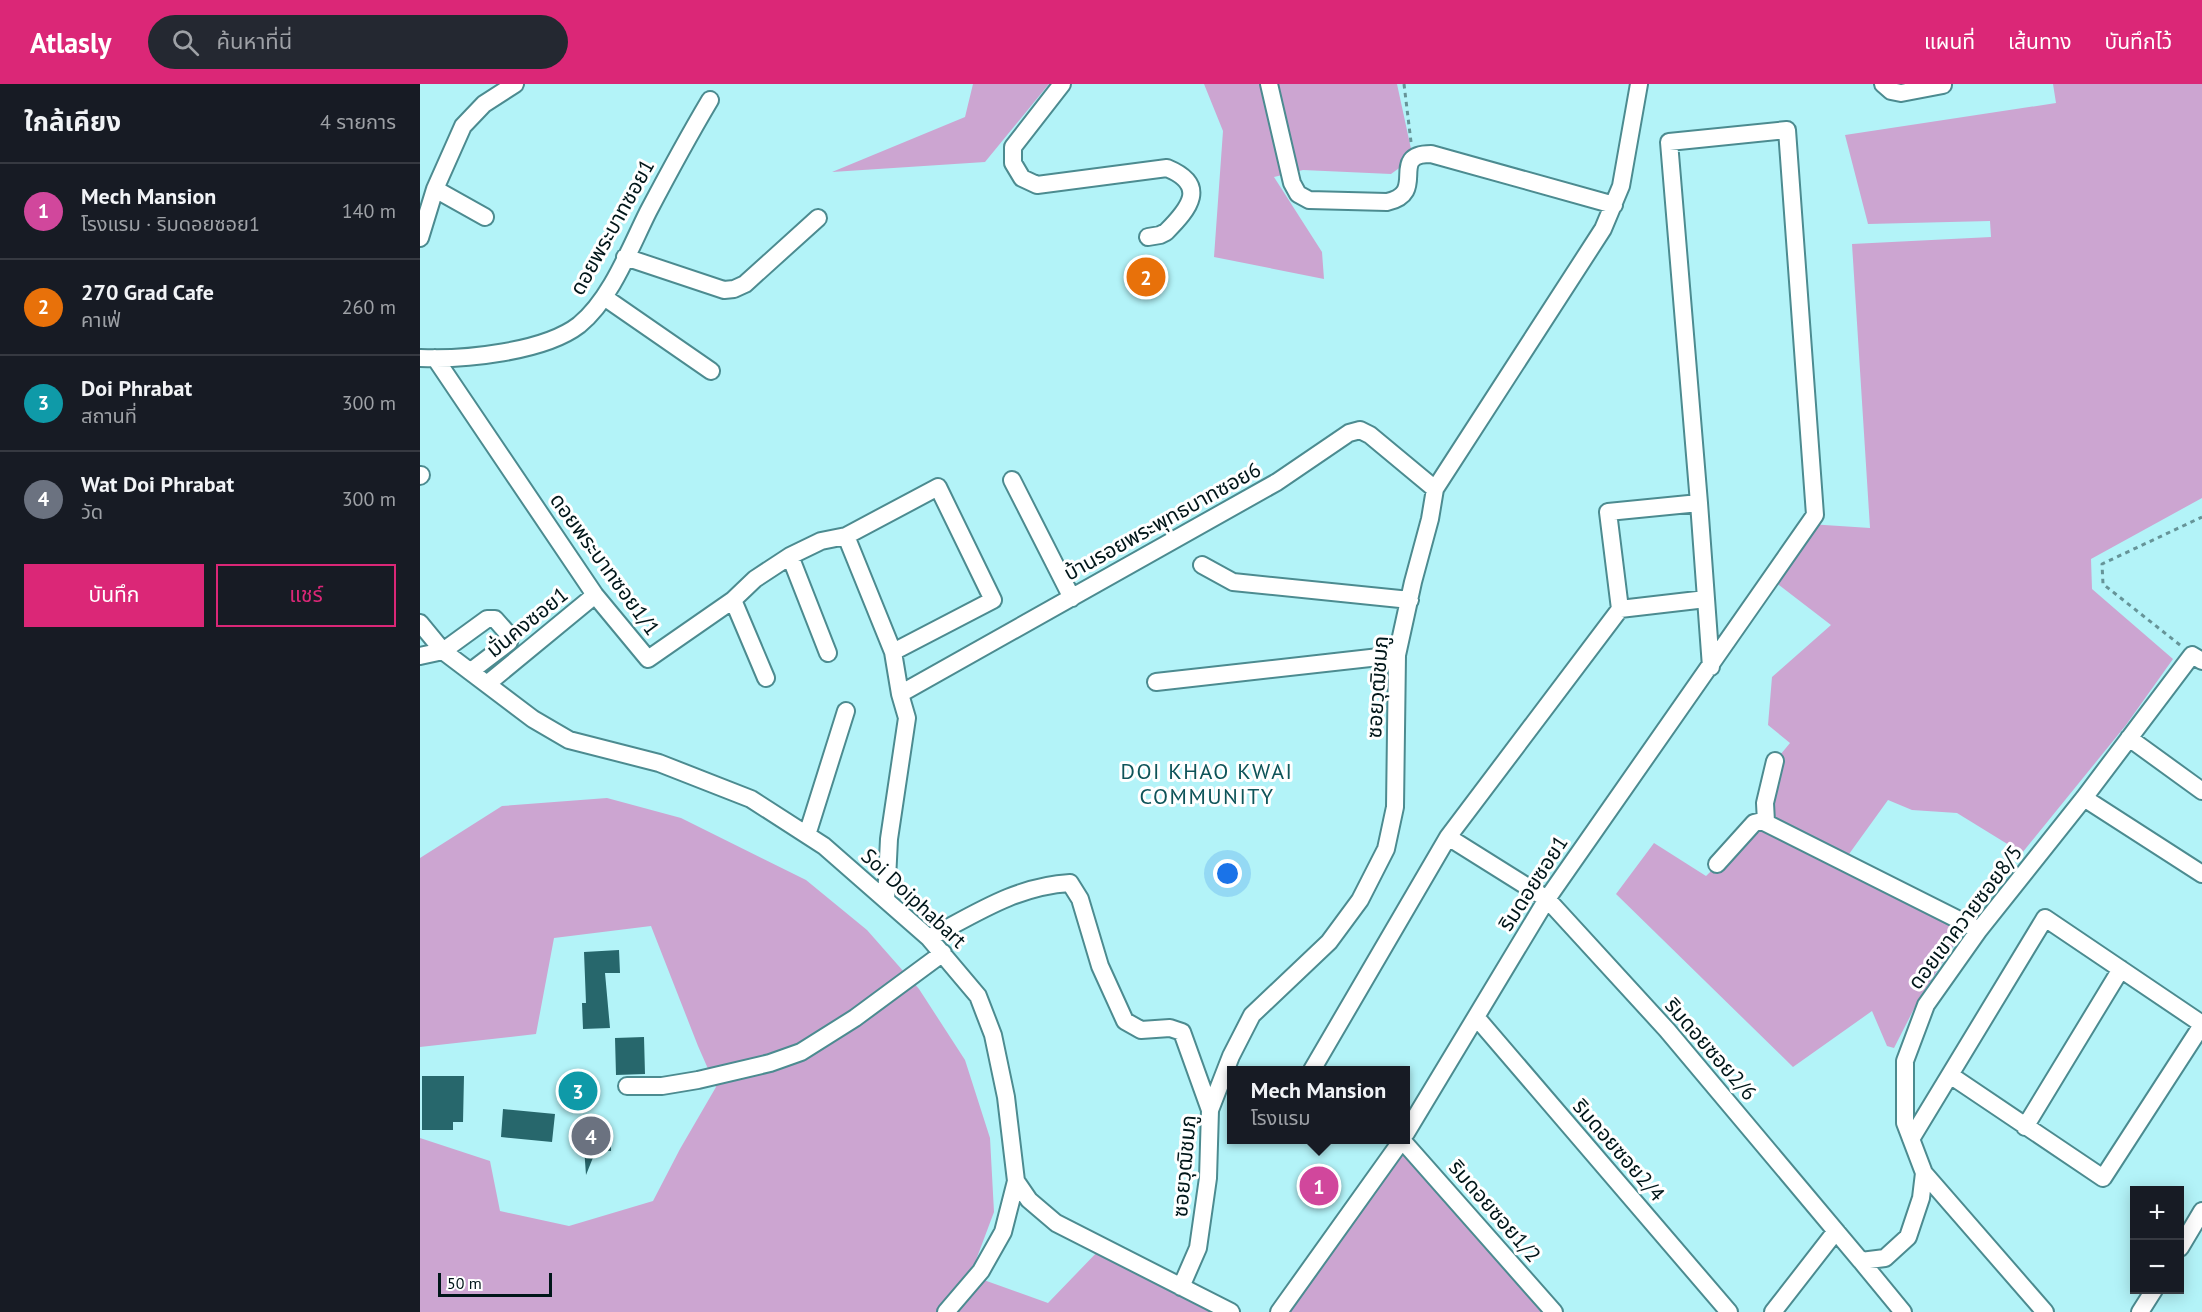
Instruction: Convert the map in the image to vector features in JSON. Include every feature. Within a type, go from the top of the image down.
[{"type":"street","points":[[420,238],[435,189],[463,126],[484,104],[515,84]]},
{"type":"street","points":[[1062,84],[1013,147],[1013,163],[1022,178],[1037,185],[1167,168],[1182,174],[1190,181],[1192,193],[1188,203],[1166,232],[1148,237]]},
{"type":"street","points":[[1269,84],[1292,183],[1298,194],[1309,200],[1387,202],[1399,199],[1408,186],[1408,167],[1413,158],[1420,154],[1431,154],[1614,205]]},
{"type":"street","name":"ซอยวุฒิชมภู","points":[[1227,1066],[1252,1015],[1329,942],[1360,900],[1386,849],[1395,807],[1397,655],[1430,519],[1435,489],[1603,229],[1621,186],[1639,84]]},
{"type":"street","points":[[1884,84],[1891,91],[1900,93],[1943,85]]},
{"type":"street","name":"ดอยพระบาทซอย1","points":[[428,358],[482,355],[525,348],[549,340],[578,326],[604,297],[710,100]]},
{"type":"street","name":"ริมดอยซอย1","points":[[1410,1126],[1547,899],[1815,515],[1787,130],[1669,142],[1699,502]]},
{"type":"street","points":[[435,189],[485,217]]},
{"type":"street","points":[[626,257],[724,290],[734,289],[745,284],[818,218]]},
{"type":"street","points":[[604,297],[711,371]]},
{"type":"street","name":"ดอยพระบาทซอย1/1","points":[[428,358],[595,595],[648,659],[733,600],[754,579],[790,556],[821,541],[846,536],[938,487],[993,600],[893,652]]},
{"type":"street","name":"บ้านรอยพระพุทธบาทซอย6","points":[[900,694],[1277,482],[1350,433],[1360,430],[1378,440],[1435,489]]},
{"type":"street","points":[[1012,480],[1072,598]]},
{"type":"street","points":[[1315,1066],[1448,837],[1620,609],[1608,512],[1699,502],[1711,667]]},
{"type":"street","points":[[846,536],[893,652],[900,694],[907,718],[889,839],[886,900]]},
{"type":"street","points":[[790,556],[828,654]]},
{"type":"street","points":[[1202,565],[1233,582],[1410,600]]},
{"type":"street","name":"มั่นคงซอย1","points":[[487,684],[595,595]]},
{"type":"street","points":[[1620,609],[1706,599]]},
{"type":"street","points":[[733,600],[766,678]]},
{"type":"street","points":[[420,656],[443,651],[487,618],[495,619],[510,636],[509,642],[471,671]]},
{"type":"street","name":"Soi Doiphabart","points":[[420,623],[443,651],[533,719],[569,740],[659,763],[751,799],[824,846],[929,938],[978,996],[993,1035],[1006,1097],[1016,1181]]},
{"type":"street","points":[[1156,682],[1397,655]]},
{"type":"street","name":"ดอยเขาควายซอย8/5","points":[[2045,1312],[1924,1173],[1905,1123],[1905,1061],[1926,1005],[1979,930],[2129,738],[2197,658]]},
{"type":"street","points":[[807,835],[846,711]]},
{"type":"street","points":[[2129,738],[2202,791]]},
{"type":"street","points":[[1766,822],[1765,803],[1775,761]]},
{"type":"street","points":[[2084,798],[2202,874]]},
{"type":"street","points":[[1717,864],[1754,823],[1766,822],[1979,930]]},
{"type":"street","name":"ริมดอยซอย2/6","points":[[1448,837],[1547,899],[1667,1030],[1903,1312]]},
{"type":"street","points":[[929,938],[1007,897],[1047,885],[1070,884],[1080,899],[1100,966],[1125,1021],[1141,1030],[1170,1028],[1182,1032],[1210,1110]]},
{"type":"street","points":[[1911,1139],[2045,918],[2202,1025],[2103,1178],[1950,1075]]},
{"type":"street","points":[[627,1086],[662,1086],[698,1080],[770,1063],[801,1052],[855,1018],[943,953]]},
{"type":"street","points":[[2025,1127],[2121,969]]},
{"type":"street","name":"ริมดอยซอย2/4","points":[[1476,1017],[1729,1312]]},
{"type":"street","name":"ซอยวุฒิชมภู","points":[[1181,1287],[1198,1248],[1208,1178],[1210,1110],[1227,1066]]},
{"type":"street","points":[[1279,1312],[1399,1144]]},
{"type":"street","name":"ริมดอยซอย1/2","points":[[1406,1144],[1554,1312]]},
{"type":"street","points":[[1861,1261],[1885,1258],[1908,1237],[1921,1198],[1924,1173]]},
{"type":"street","points":[[1016,1181],[1029,1200],[1056,1222],[1231,1312]]},
{"type":"street","points":[[946,1312],[981,1271],[1003,1232],[1016,1181]]},
{"type":"street","points":[[2184,1241],[2202,1211]]},
{"type":"street","points":[[1773,1312],[1836,1231]]},
{"type":"street","points":[[2140,1312],[2151,1294]]},
{"type":"path","points":[[1404,84],[1413,158]]},
{"type":"path","points":[[2197,658],[2103,584],[2102,564],[2202,516]]},
{"type":"shaded area","points":[[973,84],[1049,84],[985,162],[832,172],[965,117]]},
{"type":"shaded area","points":[[1204,84],[1397,84],[1413,158],[1391,174],[1303,170],[1274,177],[1322,252],[1324,279],[1214,257],[1223,131]]},
{"type":"shaded area","points":[[2053,84],[2202,84],[2202,498],[2091,559],[2092,589],[2173,659],[2126,725],[2022,853],[1957,813],[1912,810],[1888,800],[1844,861],[1766,822],[1775,761],[1790,743],[1768,725],[1772,677],[1831,625],[1771,579],[1809,524],[1870,528],[1852,244],[1991,237],[1990,221],[1868,224],[1845,135],[2056,103]]},
{"type":"shaded area","points":[[607,798],[681,818],[806,880],[867,930],[919,989],[965,1060],[990,1138],[994,1212],[964,1292],[947,1312],[420,1312],[420,1138],[490,1161],[500,1211],[569,1226],[653,1201],[716,1087],[651,926],[554,938],[536,1034],[420,1047],[420,858],[502,806]]},
{"type":"shaded area","points":[[1757,827],[1964,930],[1920,997],[1894,1048],[1887,1046],[1872,1011],[1793,1067],[1616,894],[1654,843],[1706,876]]},
{"type":"shaded area","points":[[1399,1144],[1406,1144],[1554,1312],[1279,1312]]},
{"type":"shaded area","points":[[1103,1246],[1231,1312],[949,1312],[981,1279],[1048,1303]]},
{"type":"building","points":[[619,950],[620,973],[605,973],[610,1028],[583,1029],[582,1003],[586,1003],[584,952]]},
{"type":"building","points":[[644,1037],[645,1074],[616,1075],[615,1038]]},
{"type":"building","points":[[422,1076],[464,1076],[463,1122],[453,1122],[453,1130],[422,1130]]},
{"type":"building","points":[[503,1109],[555,1114],[552,1142],[501,1137]]},
{"type":"building","points":[[577,1122],[607,1123],[606,1133],[611,1134],[611,1151],[596,1150],[586,1175],[584,1147],[575,1147]]},
{"type":"place","name":"270 Grad Cafe","points":[[1146,277]]},
{"type":"place","name":"Doi Phrabat","points":[[578,1091]]},
{"type":"place","name":"Wat Doi Phrabat","points":[[591,1136]]},
{"type":"place","name":"Mech Mansion","points":[[1319,1186]]},
{"type":"district","name":"DOI KHAO KWAI COMMUNITY","points":[[1207,784]]}]
